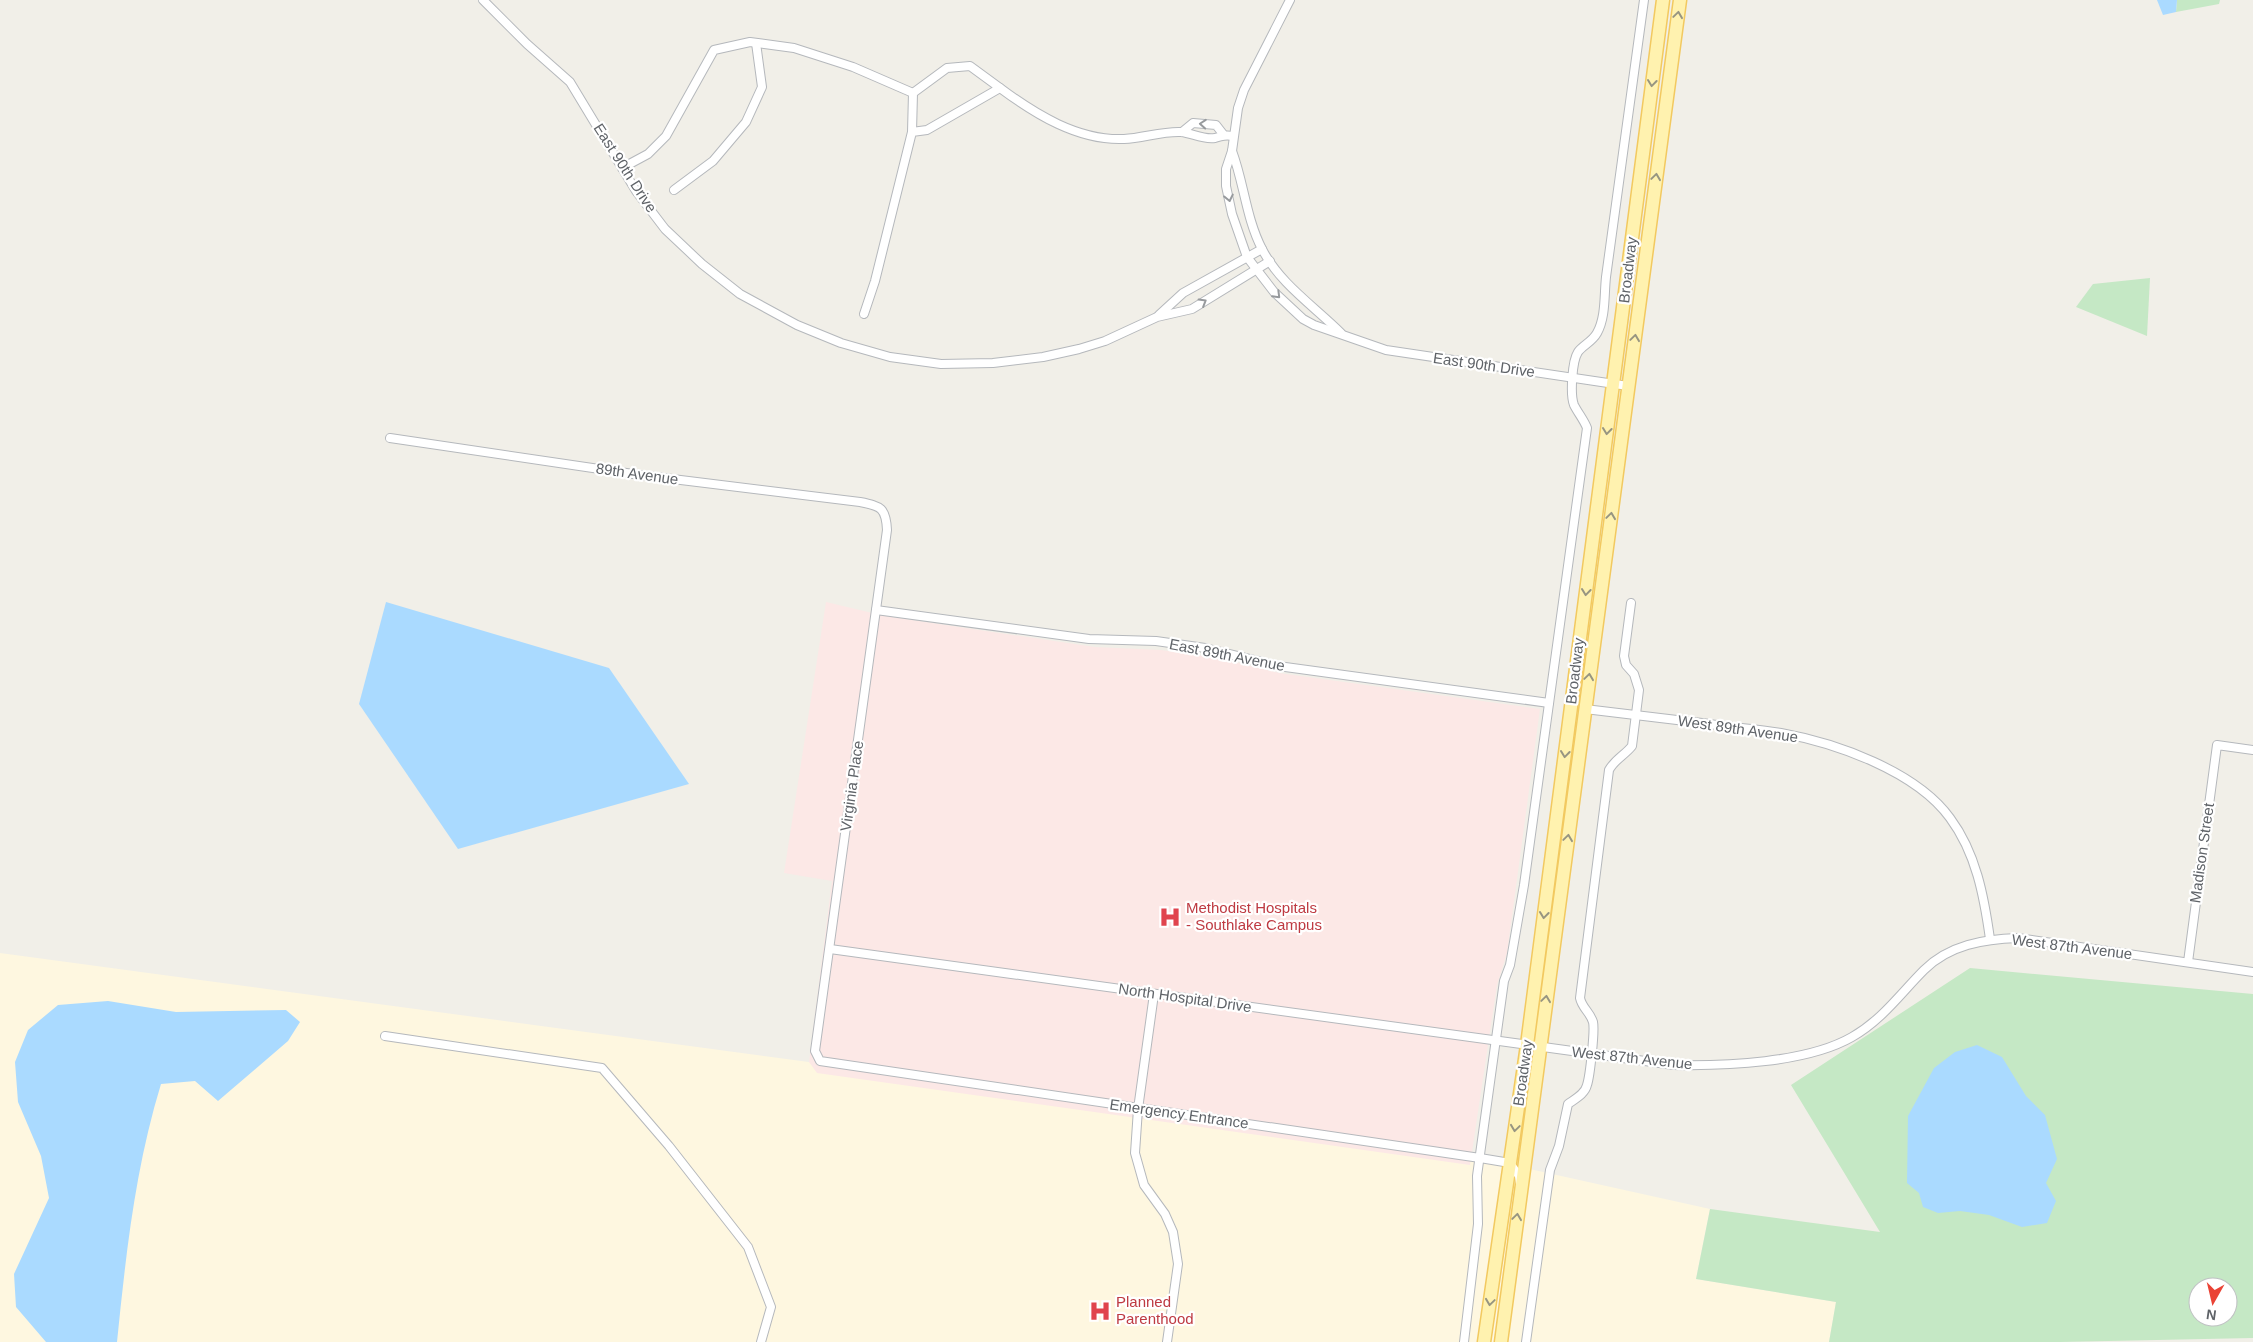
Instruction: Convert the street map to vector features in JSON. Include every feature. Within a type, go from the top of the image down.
[{"type":"main road","name":"Broadway","points":[[1484,1342],[1527,1046],[1663,0]]},
{"type":"main road","name":"Broadway","points":[[1501,1342],[1680,0]]},
{"type":"street","name":"East 90th Drive","points":[[483,0],[526,44],[570,82],[636,191],[665,229],[702,264],[740,294],[797,325],[841,343],[890,357],[942,364],[993,363],[1042,357],[1075,350],[1105,340],[1157,317],[1192,309],[1270,261]]},
{"type":"street","points":[[1247,257],[1232,214],[1226,186],[1226,169],[1232,151],[1238,108],[1244,90],[1290,0]]},
{"type":"street","points":[[1464,1342],[1478,1224],[1477,1176],[1504,981],[1510,965],[1524,885],[1587,428],[1574,404],[1572,393],[1573,377],[1578,351],[1591,341],[1602,320],[1606,277],[1644,0]]},
{"type":"street","points":[[622,168],[648,154],[666,136],[714,50],[750,42],[794,48],[852,67],[913,93]]},
{"type":"street","points":[[674,190],[713,161],[746,122],[762,87],[756,42]]},
{"type":"street","points":[[913,93],[947,68],[970,66],[1050,121],[1088,135],[1123,139],[1182,132],[1193,136],[1215,138],[1223,134],[1233,136]]},
{"type":"street","points":[[912,132],[927,130],[1000,88]]},
{"type":"street","points":[[864,314],[875,281],[912,132],[913,93]]},
{"type":"street","points":[[1182,132],[1194,123],[1216,124],[1223,134]]},
{"type":"street","points":[[1232,151],[1240,171],[1248,212],[1262,249]]},
{"type":"street","name":"East 90th Drive","points":[[1157,317],[1183,293],[1262,249],[1281,276],[1342,334]]},
{"type":"street","name":"East 90th Drive","points":[[1247,257],[1274,292],[1303,319],[1326,330],[1386,350],[1628,386]]},
{"type":"street","name":"89th Avenue","points":[[390,438],[640,474],[860,502],[877,506],[882,510]]},
{"type":"street","name":"Virginia Place","points":[[820,1061],[815,1051],[887,530],[886,517],[882,510]]},
{"type":"street","points":[[1526,1342],[1550,1170],[1559,1146],[1568,1104],[1582,1094],[1587,1086],[1593,1022],[1590,1014],[1581,1006],[1580,998],[1609,770],[1620,756],[1628,752],[1632,746],[1640,690],[1634,674],[1626,665],[1624,656],[1631,603]]},
{"type":"street","name":"East 89th Avenue","points":[[876,610],[1089,639],[1164,642],[1205,648],[1278,666],[1549,704]]},
{"type":"street","name":"West 89th Avenue","points":[[1585,709],[1782,733],[1851,753],[1884,766],[1912,782],[1950,817],[1967,844],[1980,883],[1990,939]]},
{"type":"street","name":"Madison Street","points":[[2188,962],[2217,744],[2253,750]]},
{"type":"street","name":"West 87th Avenue","points":[[1540,1048],[1674,1066],[1709,1066],[1784,1058],[1816,1051],[1851,1038],[1882,1017],[1926,969],[1959,947],[1990,939],[2018,938],[2253,972]]},
{"type":"street","name":"North Hospital Drive","points":[[830,949],[1540,1048]]},
{"type":"street","points":[[1154,994],[1135,1137],[1138,1169],[1144,1184],[1165,1214],[1173,1232],[1178,1264],[1167,1342]]},
{"type":"street","points":[[385,1036],[602,1068],[669,1146],[748,1247],[771,1307],[761,1342]]},
{"type":"street","name":"Emergency Entrance","points":[[820,1061],[1510,1163]]},
{"type":"street","points":[[1510,1163],[1519,1176],[1521,1189]]},
{"type":"shaded area","name":"Methodist Hospitals - Southlake Campus","points":[[826,602],[885,616],[1095,647],[1161,650],[1218,658],[1279,673],[1540,709],[1507,953],[1497,985],[1470,1165],[817,1073],[809,1062],[832,881],[784,873]]},
{"type":"shaded area","points":[[0,953],[809,1062],[1480,1158],[1710,1209],[1696,1279],[1836,1302],[1829,1342],[0,1342]]},
{"type":"green space","points":[[2177,0],[2220,0],[2219,4],[2176,12]]},
{"type":"green space","points":[[2150,278],[2147,336],[2076,307],[2093,284]]},
{"type":"green space","points":[[1970,968],[2253,994],[2253,1338],[2060,1342],[1829,1342],[1836,1302],[1696,1279],[1710,1209],[1880,1232],[1791,1085]]},
{"type":"water","points":[[2157,0],[2177,0],[2176,12],[2163,15]]},
{"type":"water","points":[[386,602],[609,668],[689,784],[458,849],[359,704]]},
{"type":"water","points":[[108,1001],[176,1012],[286,1010],[300,1022],[288,1041],[218,1101],[195,1081],[161,1084],[144,1148],[138,1180],[128,1244],[117,1342],[46,1342],[16,1307],[14,1274],[49,1198],[41,1156],[18,1102],[15,1062],[28,1030],[58,1005]]},
{"type":"water","points":[[1977,1045],[2002,1057],[2026,1096],[2045,1115],[2057,1159],[2046,1183],[2056,1201],[2047,1223],[2022,1227],[1989,1215],[1960,1211],[1938,1213],[1923,1207],[1919,1193],[1907,1183],[1908,1116],[1934,1068],[1955,1052]]},
{"type":"place","name":"Methodist Hospitals - Southlake Campus","points":[[1170,917]]},
{"type":"place","name":"Planned Parenthood","points":[[1100,1311]]}]
